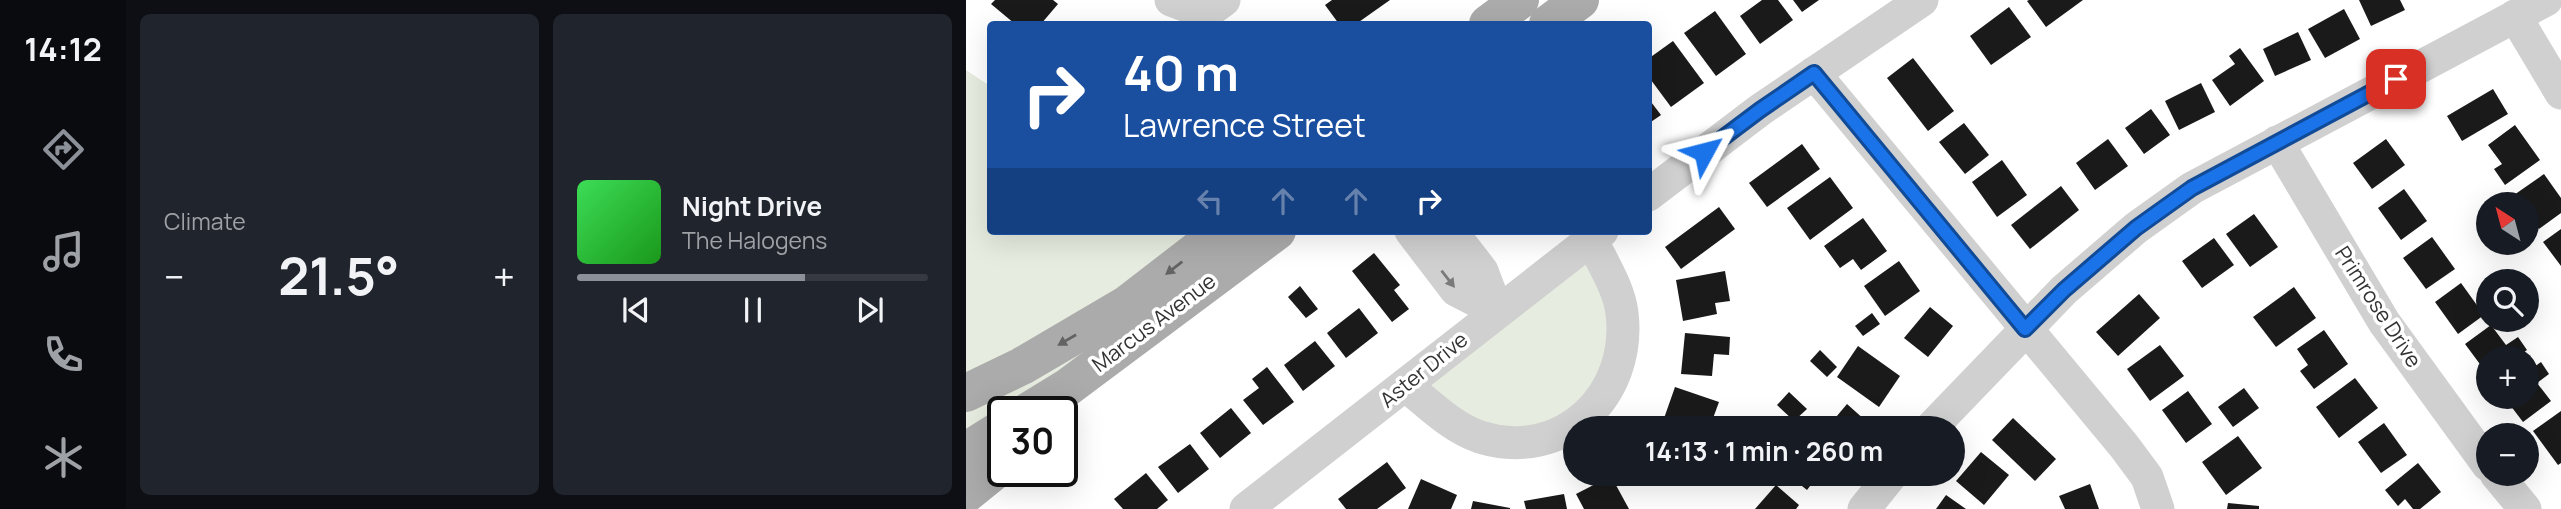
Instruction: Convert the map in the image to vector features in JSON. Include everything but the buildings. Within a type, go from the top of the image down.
[{"type":"main road","points":[[1492,21],[1520,0]]},
{"type":"main road","points":[[1552,21],[1580,0]]},
{"type":"main road","name":"Marcus Avenue","points":[[966,393],[1023,366],[1126,305],[1217,235]]},
{"type":"main road","name":"Marcus Avenue","points":[[1054,396],[1272,235]]},
{"type":"main road","points":[[1078,402],[1280,235]]},
{"type":"main road","points":[[966,452],[987,438]]},
{"type":"main road","points":[[966,494],[987,477]]},
{"type":"street","points":[[1171,0],[1206,13],[1224,0]]},
{"type":"street","points":[[1652,192],[1760,110],[1922,0]]},
{"type":"street","points":[[1942,416],[2064,290],[2136,228],[2192,188],[2546,0]]},
{"type":"street","points":[[2515,16],[2561,93]]},
{"type":"street","points":[[1814,73],[2124,446],[2147,477],[2158,509]]},
{"type":"street","name":"Primrose Drive","points":[[2277,142],[2384,322],[2476,448]]},
{"type":"street","points":[[1414,235],[1456,290],[1497,311]]},
{"type":"street","points":[[1454,235],[1482,271],[1497,311]]},
{"type":"street","points":[[1405,385],[1454,424],[1479,437],[1501,441],[1534,441],[1564,431],[1584,418],[1603,399],[1612,383],[1619,366],[1623,341],[1619,298],[1596,235]]},
{"type":"street","name":"Aster Drive","points":[[1247,509],[1596,235]]},
{"type":"street","points":[[1864,509],[1882,486]]},
{"type":"street","points":[[2506,486],[2525,509]]},
{"type":"shaded area","points":[[966,70],[987,84],[987,235],[1210,235],[1158,304],[1038,396],[987,396],[987,435],[966,451]]},
{"type":"shaded area","points":[[1416,235],[1453,235],[1498,310],[1591,239],[1619,298],[1603,399],[1501,441],[1405,385],[1497,311]]},
{"type":"route","points":[[1704,152],[1814,73],[2025,329],[2064,290],[2136,228],[2192,188],[2396,79]]}]
